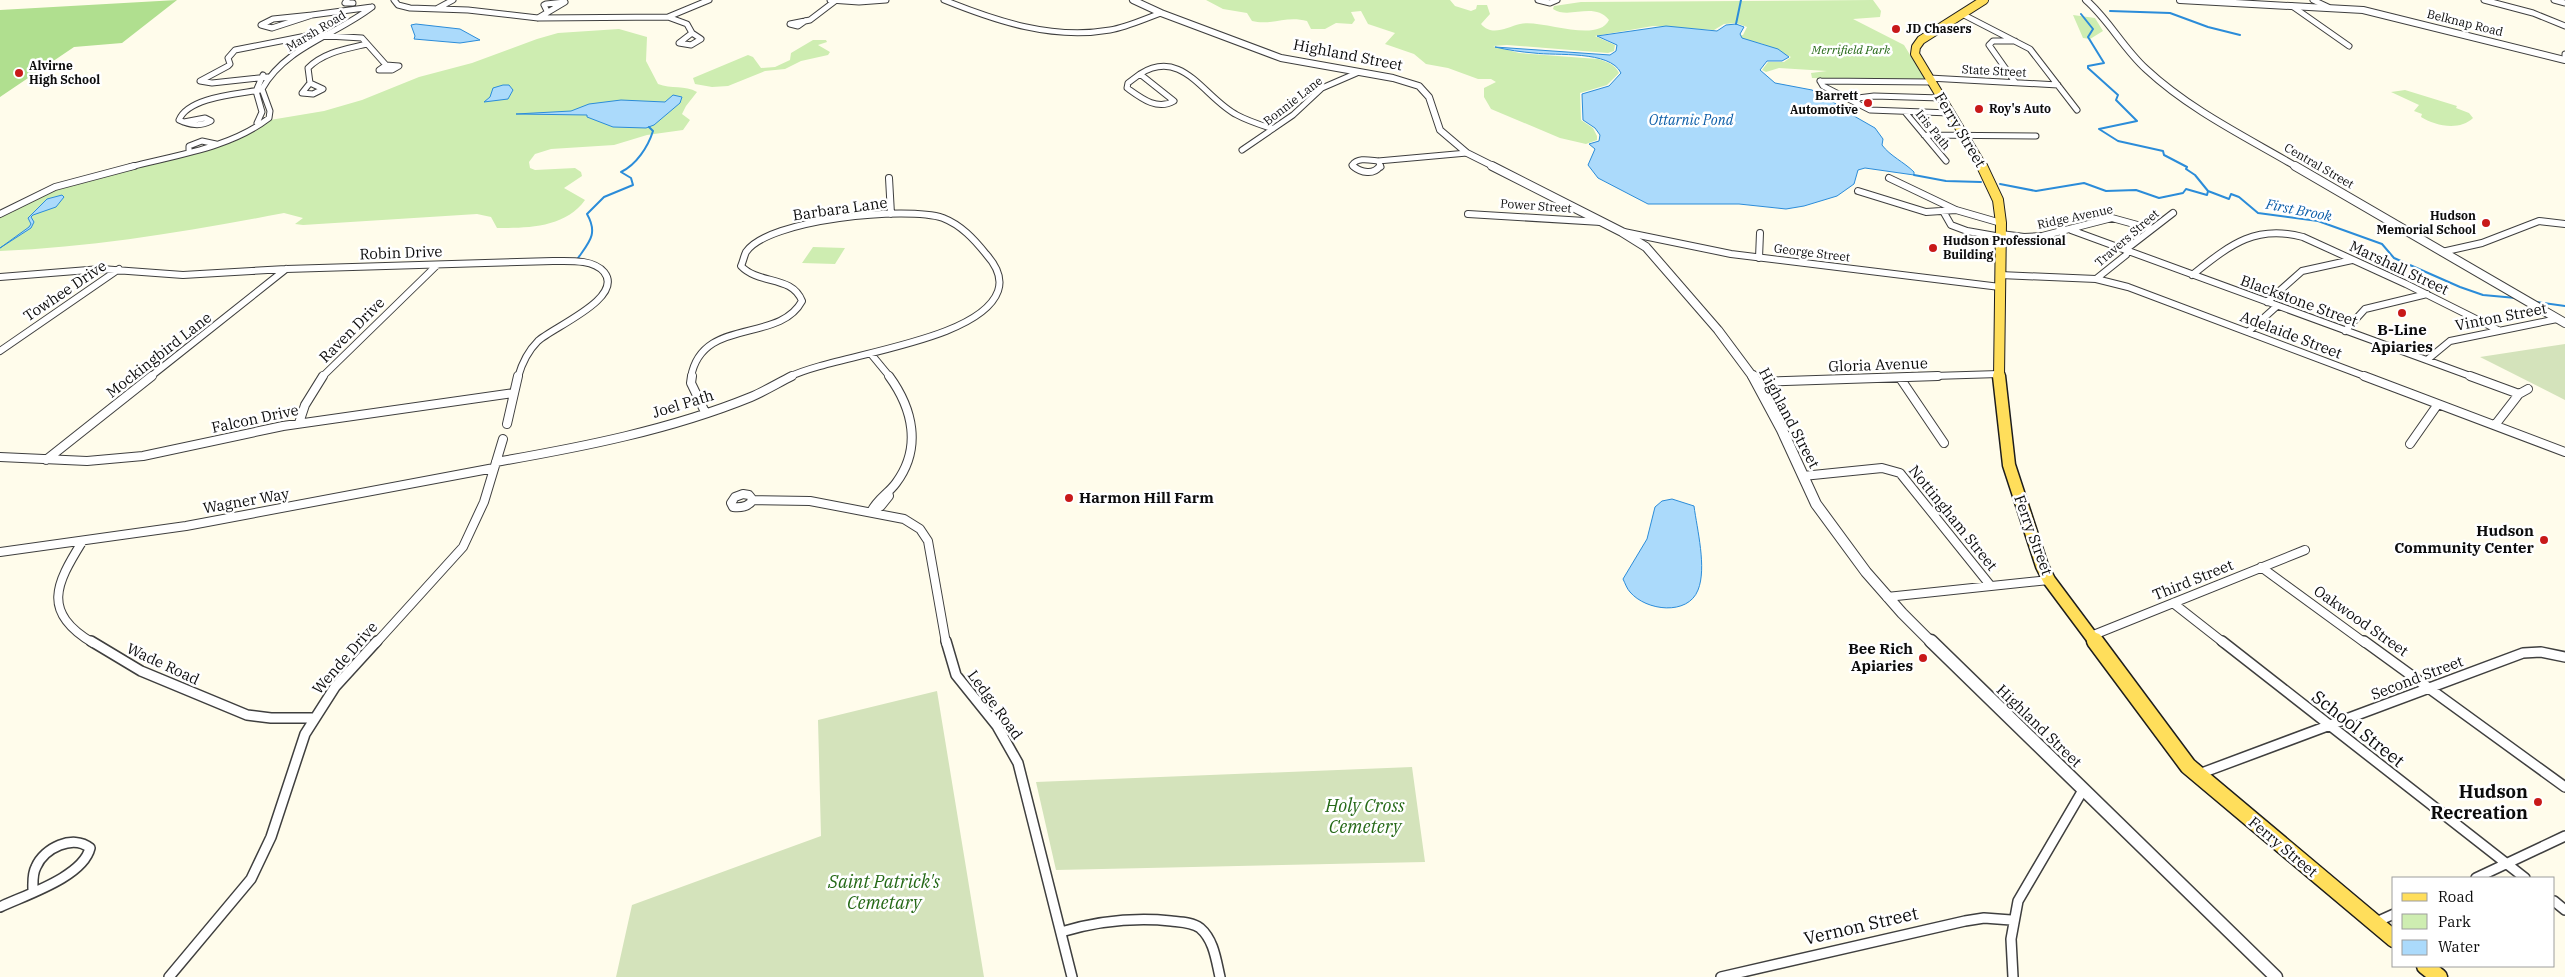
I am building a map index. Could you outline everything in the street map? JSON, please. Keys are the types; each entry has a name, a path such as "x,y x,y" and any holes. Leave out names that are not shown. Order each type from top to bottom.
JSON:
{"main road":[{"path":"1962,14 1984,0"},
{"name":"Ferry Street","path":"1962,14 1917,44 1916,57 1993,186 2000,208 2000,374 2011,473 2049,580 2170,744 2197,775 2392,937"},
{"path":"2426,967 2439,977"}],"street":[{"path":"347,0 345,3 353,4"},
{"path":"394,0 396,4 404,7 468,10 538,18 668,17 687,24 692,33"},
{"path":"436,9 453,0"},
{"path":"668,17 709,0"},
{"path":"805,22 832,0 886,0"},
{"path":"944,0 997,21 1018,26 1070,32 1110,30 1161,13"},
{"name":"Highland Street","path":"1133,0 1161,13 1281,58 1403,80 1424,89 1429,96 1440,130 1467,153 1622,232 1646,247 1672,274 1718,330 1756,382 1816,504 1887,597 2276,977"},
{"path":"1538,0 1550,3 1557,0"},
{"name":"Central Street","path":"2086,0 2103,16 2138,62 2178,96 2229,128 2561,321"},
{"name":"Belknap Road","path":"2180,0 2328,7 2381,14 2565,58"},
{"path":"2313,0 2328,7"},
{"path":"2484,0 2542,16 2565,19"},
{"path":"2554,0 2565,3"},
{"path":"312,15 274,19 260,25 266,28 274,27 353,4"},
{"name":"Marsh Road","path":"259,90 268,77 283,62 372,7 353,4"},
{"path":"2292,6 2349,46"},
{"path":"538,18 547,11"},
{"path":"1962,14 2017,41 2034,53 2077,110"},
{"path":"2542,16 2565,26"},
{"path":"268,77 212,83 200,81 228,66 230,64 228,58 239,48 306,35 358,37 386,65"},
{"name":"Marsh Road","path":"259,90 261,78 284,58 326,35"},
{"path":"2015,82 1989,44 1993,41 2017,41"},
{"path":"310,82 308,71 314,62 336,52 367,44"},
{"path":"1140,74 1172,99 1172,103 1165,105 1152,104 1127,88 1128,83 1140,74 1157,66 1178,68 1236,115 1273,129"},
{"name":"Bonnie Lane","path":"1242,150 1299,110 1322,88 1359,72"},
{"name":"State Street","path":"1850,99 1823,86 1820,81 1930,80 2058,84"},
{"path":"0,214 39,194 61,186 189,152 250,132 269,118 270,111 259,90 194,105 179,115 179,120 184,122"},
{"path":"1850,99 1874,96 1941,98"},
{"path":"1850,99 1870,110 1950,113"},
{"name":"Iris Path","path":"1905,112 1946,161"},
{"path":"1924,136 2036,136"},
{"path":"1378,161 1381,168 1370,172 1357,170 1352,165 1355,160 1363,158 1378,161 1467,153"},
{"path":"889,178 891,214"},
{"path":"1889,178 2001,231"},
{"path":"1858,191 1926,212 1956,210"},
{"path":"1943,211 1950,218 1951,225 1958,229 2001,231"},
{"name":"Travers Street","path":"2096,279 2128,252 2129,247 2173,213"},
{"name":"Barbara Lane","path":"705,412 690,383 697,360 702,351 727,336 781,320 797,309 802,301 800,294 794,288 754,277 745,272 741,266 740,259 744,252 762,238 801,225 891,214 927,214 944,218 961,227 995,263 1000,284 994,300 967,321 941,332 871,354"},
{"name":"Power Street","path":"1468,214 1601,222"},
{"name":"Ridge Avenue","path":"2001,231 2030,237 2071,230 2112,218 2126,220 2152,229"},
{"path":"2442,252 2482,244 2538,221 2565,224"},
{"name":"Blackstone Street","path":"2071,230 2519,394"},
{"name":"George Street","path":"1622,232 1759,258 2000,281"},
{"name":"Marshall Street","path":"2192,275 2237,240 2256,235 2287,232 2303,237 2427,294 2498,330"},
{"path":"1759,258 1760,233"},
{"path":"2267,302 2302,271 2352,260"},
{"name":"Robin Drive","path":"0,278 120,269 184,275 286,269 567,261 592,265 607,275 608,289 599,300 551,330 532,346 524,360 507,424"},
{"name":"Raven Drive","path":"299,423 305,404 323,376 437,265"},
{"name":"Towhee Drive","path":"0,351 120,269"},
{"name":"Mockingbird Lane","path":"46,460 286,269"},
{"name":"Adelaide Street","path":"2000,281 2096,279 2144,292 2565,452"},
{"path":"2345,331 2365,309 2427,294"},
{"path":"2248,332 2277,306"},
{"name":"Vinton Street","path":"2427,360 2450,340 2498,330 2561,321"},
{"path":"871,354 904,399 913,426 912,446 906,467 888,492 888,496 881,506 871,512"},
{"name":"Joel Path","path":"495,465 591,444 705,412 766,390 815,366 871,354"},
{"name":"Gloria Avenue","path":"1756,382 2000,374"},
{"path":"1900,378 1944,443"},
{"path":"2495,425 2519,394 2528,389"},
{"name":"Falcon Drive","path":"0,457 46,460 97,460 156,454 299,423 514,393"},
{"path":"2410,444 2438,404"},
{"name":"Wende Drive","path":"169,977 236,899 254,873 271,837 298,750 314,718 335,687 453,560 469,540 479,517 503,440"},
{"name":"Wagner Way","path":"0,552 82,542 293,507 495,465"},
{"name":"Nottingham Street","path":"1803,476 1882,468 1900,473 1990,586"},
{"name":"Ledge Road","path":"753,500 786,498 871,512 910,522 920,529 928,541 950,661 956,675 997,726 1018,763 1072,977"},
{"name":"Wade Road","path":"82,542 66,566 57,590 65,620 84,638 141,672 230,709 272,718 314,718"},
{"name":"Third Street","path":"2091,636 2305,550"},
{"name":"Oakwood Street","path":"2261,568 2430,687 2565,787"},
{"path":"1887,597 2049,580"},
{"name":"School Street","path":"2173,603 2329,727 2524,877"},
{"name":"Second Street","path":"2197,775 2523,653 2541,652 2565,657"},
{"path":"2013,977 2009,950 2011,920 2027,882 2083,790"},
{"path":"2478,877 2565,836"},
{"path":"0,907 33,892 79,868 89,854 90,848 77,842 69,843 44,856 35,867 33,892"},
{"path":"2555,902 2565,910"},
{"path":"2374,923 2392,915"},
{"path":"1060,932 1094,921 1124,917 1167,920 1198,926 1213,944 1220,977"},
{"name":"Vernon Street","path":"1721,977 1965,921 1984,918 2011,920"}],"green space":[{"name":"Alvirne High School","path":"177,0 122,43 74,47 0,97 0,10"},
{"name":"Merrifield Park","path":"1206,0 1450,0 1455,6 1471,11 1476,9 1477,5 1487,5 1490,14 1481,24 1485,28 1495,31 1530,23 1581,30 1593,30 1603,27 1609,20 1596,12 1566,13 1553,9 1554,6 1581,2 1873,0 1881,11 1880,17 1853,19 1904,45 1926,81 1812,78 1811,73 1827,71 1779,68 1766,72 1762,70 1768,62 1784,62 1791,57 1763,44 1739,38 1738,36 1743,35 1747,27 1736,23 1724,24 1714,30 1653,26 1595,36 1615,45 1614,51 1608,53 1507,45 1493,46 1519,53 1598,59 1615,67 1619,73 1607,85 1580,93 1581,120 1593,128 1597,136 1597,140 1586,144 1560,138 1491,109 1484,97 1484,88 1496,82 1491,79 1478,79 1448,68 1426,64 1414,54 1385,44 1395,33 1368,24 1361,11 1351,12 1355,20 1352,24 1336,23 1325,29 1311,29 1307,21 1299,19 1266,22 1252,21 1247,13 1223,9"},
{"path":"2073,15 2095,18 2103,31 2090,39 2083,38"},
{"path":"619,29 647,37 646,61 658,84 688,88 697,92 682,114 690,120 683,130 647,135 614,145 551,149 535,154 529,162 530,168 535,170 575,168 581,172 582,176 564,188 585,200 567,216 545,225 497,228 491,217 477,214 303,225 295,224 303,218 284,213 107,242 0,251 0,215 45,192 233,140 253,132 270,120 324,111 362,100 419,77 472,63 558,33"},
{"path":"813,40 826,40 827,42 818,45 830,52 828,55 801,61 785,69 765,71 728,86 712,87 695,84 693,78 748,55 753,57 761,68 775,67 790,60 791,53"},
{"path":"2405,90 2457,106 2456,108 2469,113 2473,118 2468,122 2455,126 2433,123 2421,117 2422,114 2414,111 2419,105 2391,92"},
{"path":"813,247 845,248 835,264 802,263"},
{"path":"2565,344 2565,400 2480,357"},
{"name":"Saint Patrick's Cemetary","path":"937,691 984,977 616,977 632,905 821,836 818,720"},
{"name":"Holy Cross Cemetery","path":"1412,767 1425,862 1056,870 1036,782"}],"water":[{"name":"Ottarnic Pond","path":"1736,24 1744,27 1740,34 1742,38 1778,49 1789,57 1782,61 1767,61 1760,70 1775,83 1812,90 1875,128 1883,139 1882,145 1914,172 1914,175 1865,168 1858,170 1854,184 1837,196 1804,206 1786,209 1739,204 1648,204 1598,178 1588,165 1595,149 1589,144 1599,141 1600,135 1595,128 1583,120 1582,94 1609,86 1621,73 1615,66 1594,57 1582,55 1529,53 1495,47 1610,55 1616,51 1617,45 1597,36 1666,26 1717,31 1726,25"},
{"path":"411,25 460,29 480,40 460,43 414,39 415,36"},
{"path":"509,85 513,90 508,99 484,102 490,97 493,88"},
{"path":"673,95 682,97 680,103 654,125 646,128 613,127 587,117 587,115 516,114 571,111 589,104 621,100 665,102"},
{"path":"62,195 64,197 56,207 33,215 31,217 34,222 31,228 0,248 29,227 31,224 28,218 47,199"},
{"path":"1672,499 1694,506 1700,548 1701,581 1693,598 1685,604 1676,607 1656,607 1637,598 1629,591 1623,579 1647,539 1655,507 1662,501"}],"waterway":[{"path":"1736,24 1741,0"},
{"path":"2110,11 2170,13 2208,27 2240,35"},
{"path":"2081,14 2093,29 2088,37 2104,63 2088,66 2088,68 2118,95 2116,100 2137,121 2099,129 2118,141 2163,151 2164,155 2187,167 2186,169 2195,175 2208,191"},
{"path":"576,261 588,244 592,233 587,214 604,197 633,185 631,178 621,172 632,165 645,149 653,131 649,127"},
{"name":"First Brook","path":"1914,175 1946,181 1981,182"},
{"name":"First Brook","path":"2000,184 2036,191 2084,183 2106,191 2136,190 2159,198 2183,193 2186,189 2207,195 2208,191"},
{"name":"First Brook","path":"2208,191 2229,199 2231,194 2239,197 2258,213 2318,221 2382,244 2394,258 2483,295 2516,298"},
{"name":"First Brook","path":"2536,302 2565,306"}],"place":[{"name":"JD Chasers","path":"1896,29"},
{"name":"Alvirne High School","path":"19,73"},
{"name":"Barrett Automotive","path":"1868,103"},
{"name":"Roy's Auto","path":"1979,109"},
{"name":"Hudson Memorial School","path":"2486,223"},
{"name":"Hudson Professional Building","path":"1933,248"},
{"name":"B-Line Apiaries","path":"2402,313"},
{"name":"Harmon Hill Farm","path":"1069,498"},
{"name":"Hudson Community Center","path":"2544,540"},
{"name":"Bee Rich Apiaries","path":"1923,658"},
{"name":"Hudson Recreation","path":"2538,802"}]}
